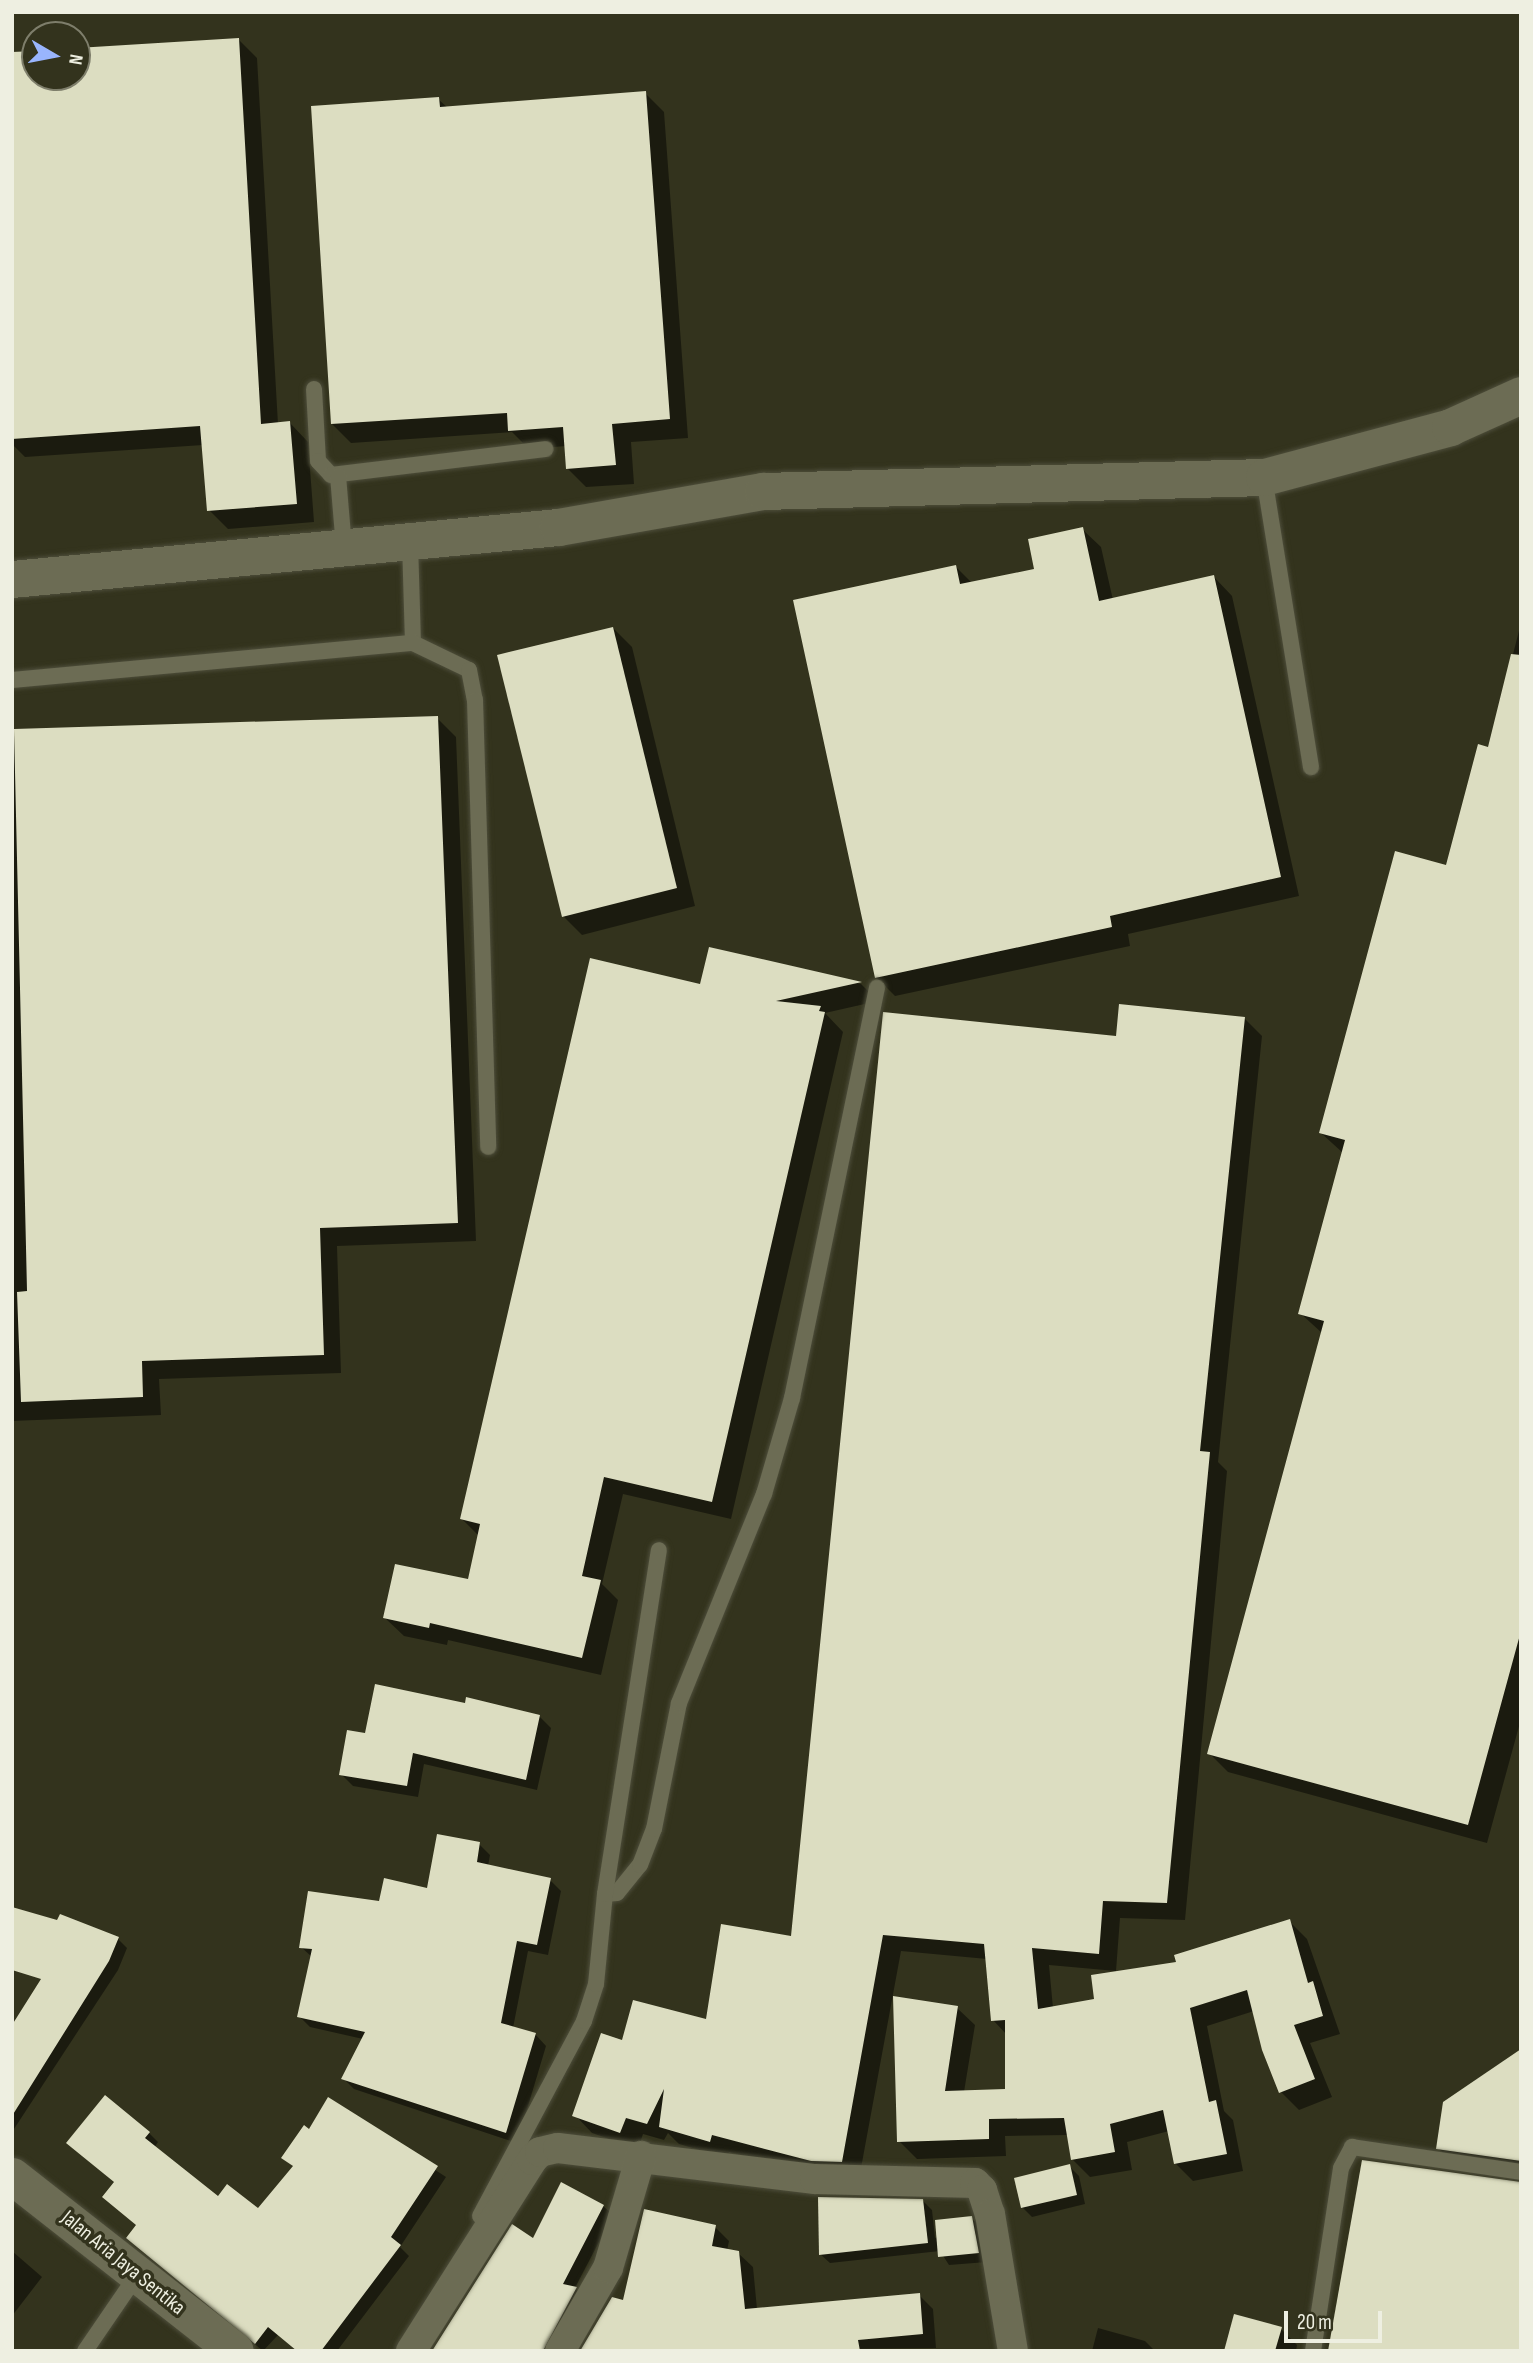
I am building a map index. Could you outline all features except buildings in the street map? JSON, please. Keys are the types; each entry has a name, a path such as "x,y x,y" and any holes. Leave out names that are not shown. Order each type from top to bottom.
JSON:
{"street":[{"path":"12,579 558,527 763,491 1264,477 1450,427 1521,395"},
{"path":"411,2351 512,2188 540,2152 558,2148 815,2179 975,2183 982,2190 990,2214 1013,2351"},
{"path":"560,2351 608,2268 641,2156"},
{"name":"Jalan Aria Jaya Sentika","path":"12,2176 235,2351"}],"lane":[{"path":"314,389 320,467 338,476 545,449"},
{"path":"338,476 344,548"},
{"path":"1264,477 1311,767"},
{"path":"410,542 413,643"},
{"path":"12,680 413,643 469,670 475,700 488,1147"},
{"path":"605,1894 617,1893 640,1865 654,1829 679,1703 764,1494 792,1398 877,988"},
{"path":"394,2351 444,2281 584,2021 596,1984 605,1894 659,1550"},
{"path":"1313,2351 1342,2168 1352,2147 1521,2172"},
{"path":"85,2351 136,2275"}]}
